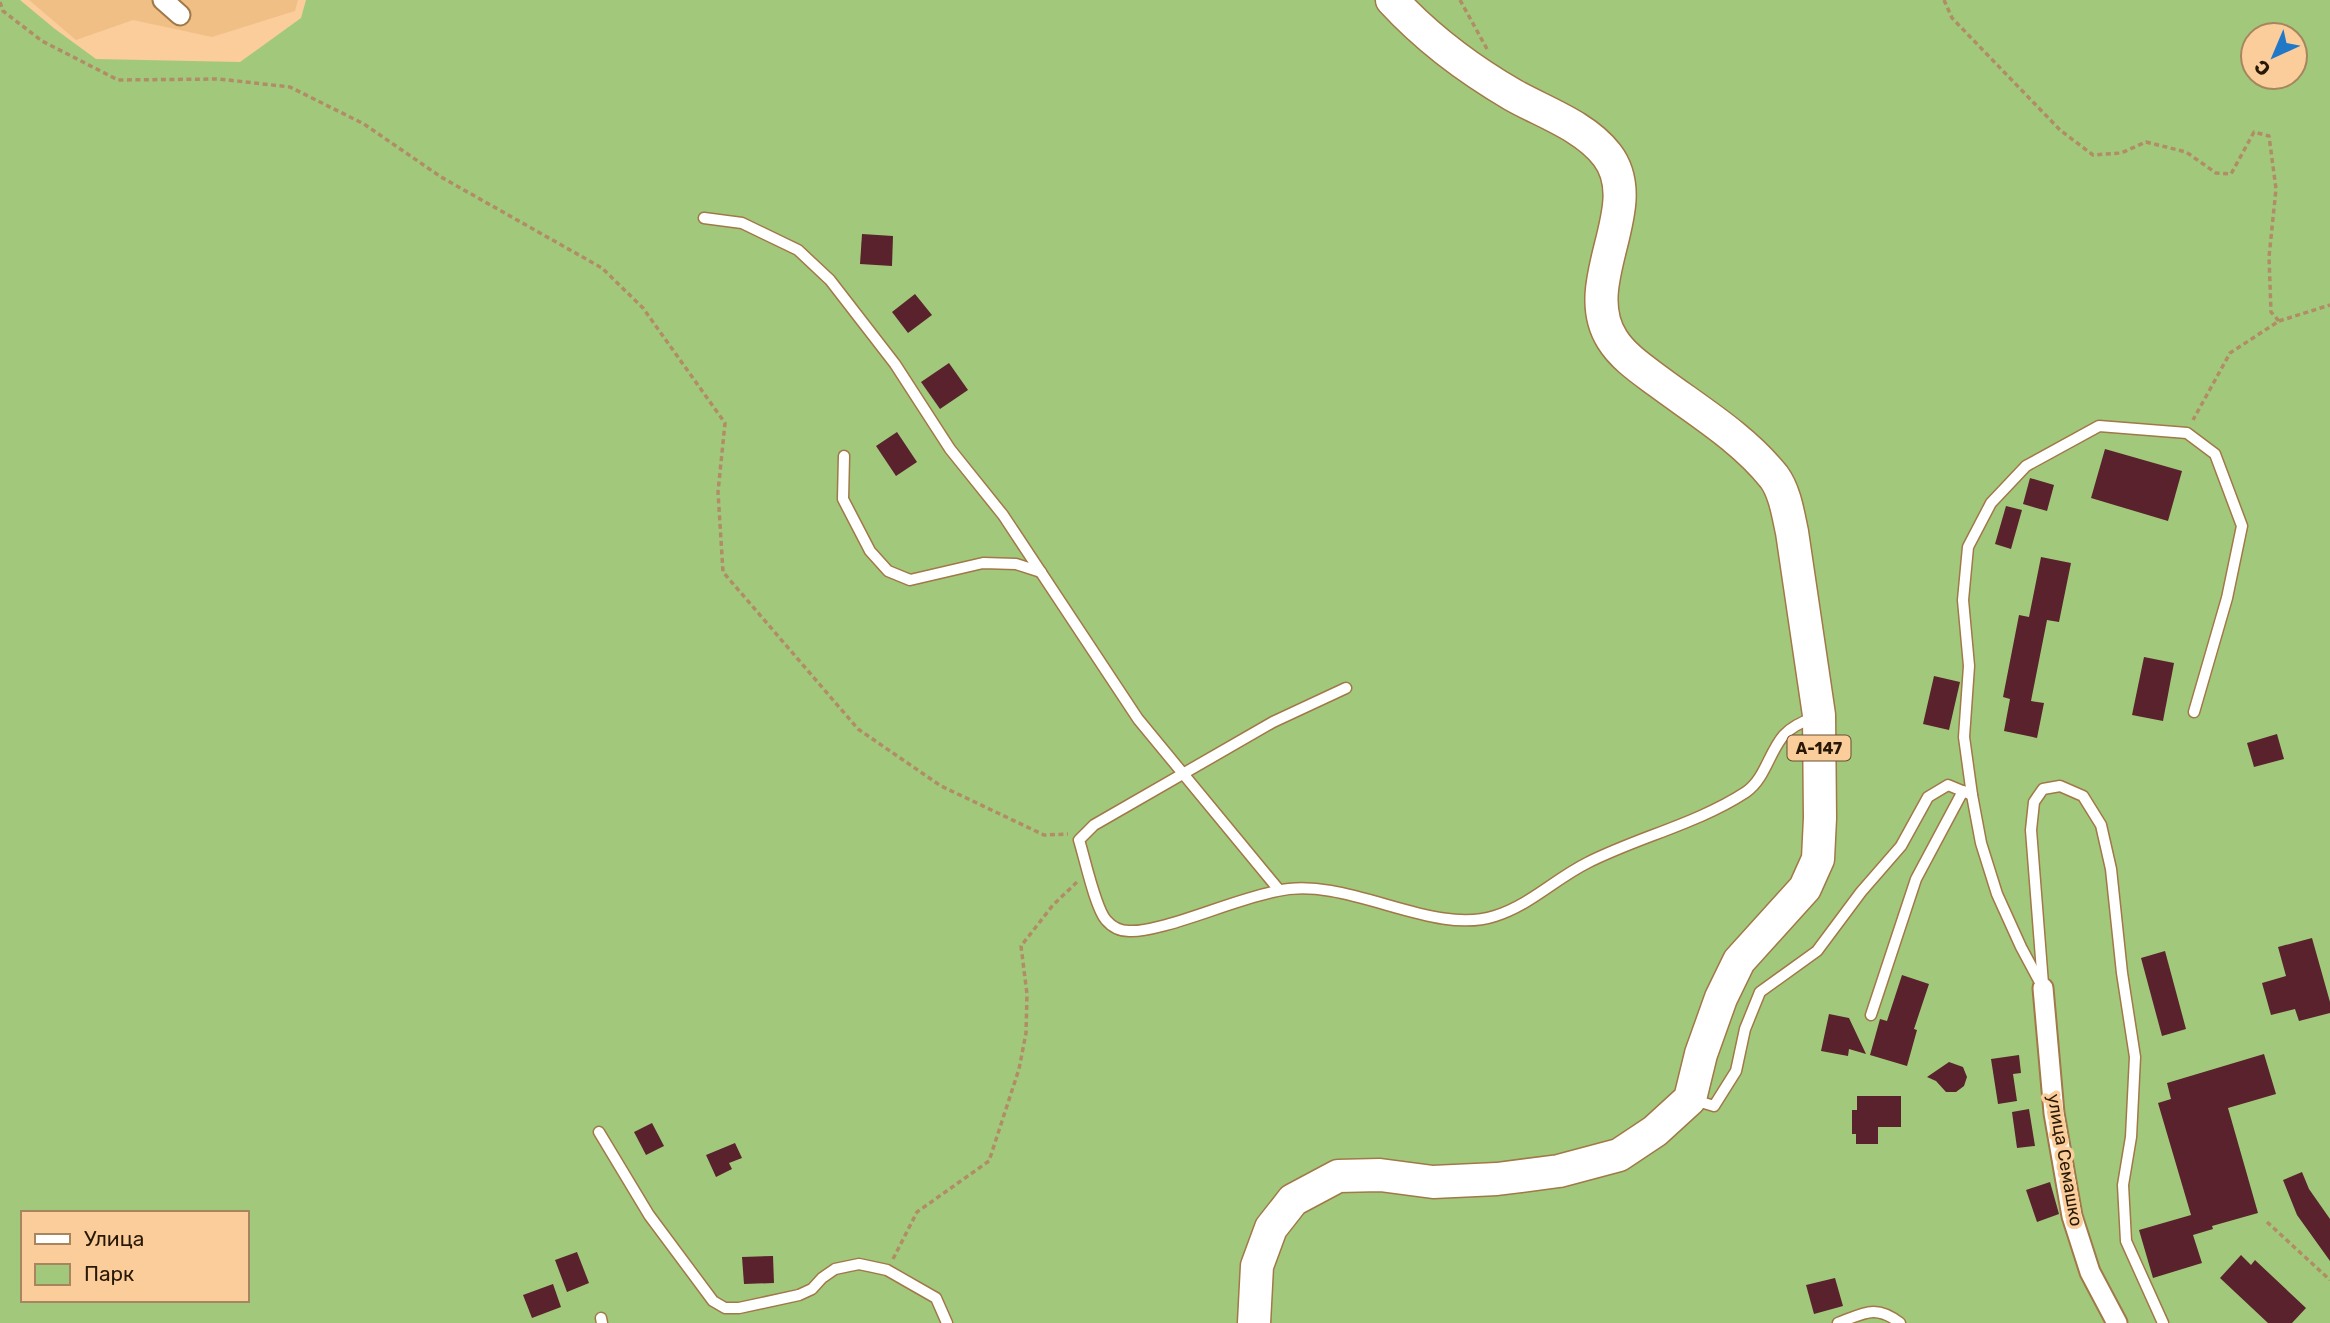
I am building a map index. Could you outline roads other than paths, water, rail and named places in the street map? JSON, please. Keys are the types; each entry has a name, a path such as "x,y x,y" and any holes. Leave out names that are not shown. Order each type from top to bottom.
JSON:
{"highway":[{"name":"А-147","path":"1392,0 1412,21 1484,77 1585,135 1607,155 1620,184 1618,212 1604,270 1601,312 1612,340 1637,365 1735,438 1775,478 1786,503 1819,715 1818,859 1805,888 1739,961 1721,998 1701,1054 1690,1099"},
{"path":"1254,1323 1257,1266 1271,1228 1293,1200 1338,1176 1380,1175 1433,1182 1497,1180 1559,1171 1619,1155 1655,1131 1690,1099"}],"street":[{"path":"163,0 180,15"},
{"name":"улица Семашко","path":"2043,988 2054,1113 2072,1216 2090,1272 2117,1323"}],"lane":[{"path":"704,218 742,223 798,250 830,280 895,364 950,449 1003,515 1138,719 1279,890"},
{"path":"2043,988 1997,894 1967,793 1964,737 1969,666 1963,600 1968,547 1991,503 2026,466 2099,426 2187,433 2215,454 2242,526 2227,598 2194,712"},
{"path":"844,456 844,499 870,551 887,571 910,580 984,563 1016,564 1041,572"},
{"path":"1346,688 1273,722 1094,825 1079,840 1105,919 1117,929 1130,932 1199,916 1279,890 1314,890 1342,894 1464,922 1493,917 1518,907 1584,864 1686,823 1749,790 1759,779 1783,736 1798,723 1819,715"},
{"path":"1690,1099 1714,1106 1736,1071 1745,1029 1760,992 1817,951 1861,892 1901,846 1928,797 1948,785 1967,793"},
{"path":"2043,988 2031,830 2034,802 2043,789 2060,786 2083,796 2091,808 2101,825 2111,869 2122,973 2135,1057 2131,1137 2123,1185 2126,1241 2163,1323"},
{"path":"1871,1015 1916,879 1967,793"},
{"path":"599,1132 649,1215 713,1301 726,1308 739,1308 799,1295 812,1289 835,1269 859,1264 887,1270 936,1298 947,1323"},
{"path":"1838,1323 1870,1310 1889,1315 1900,1323"}]}
